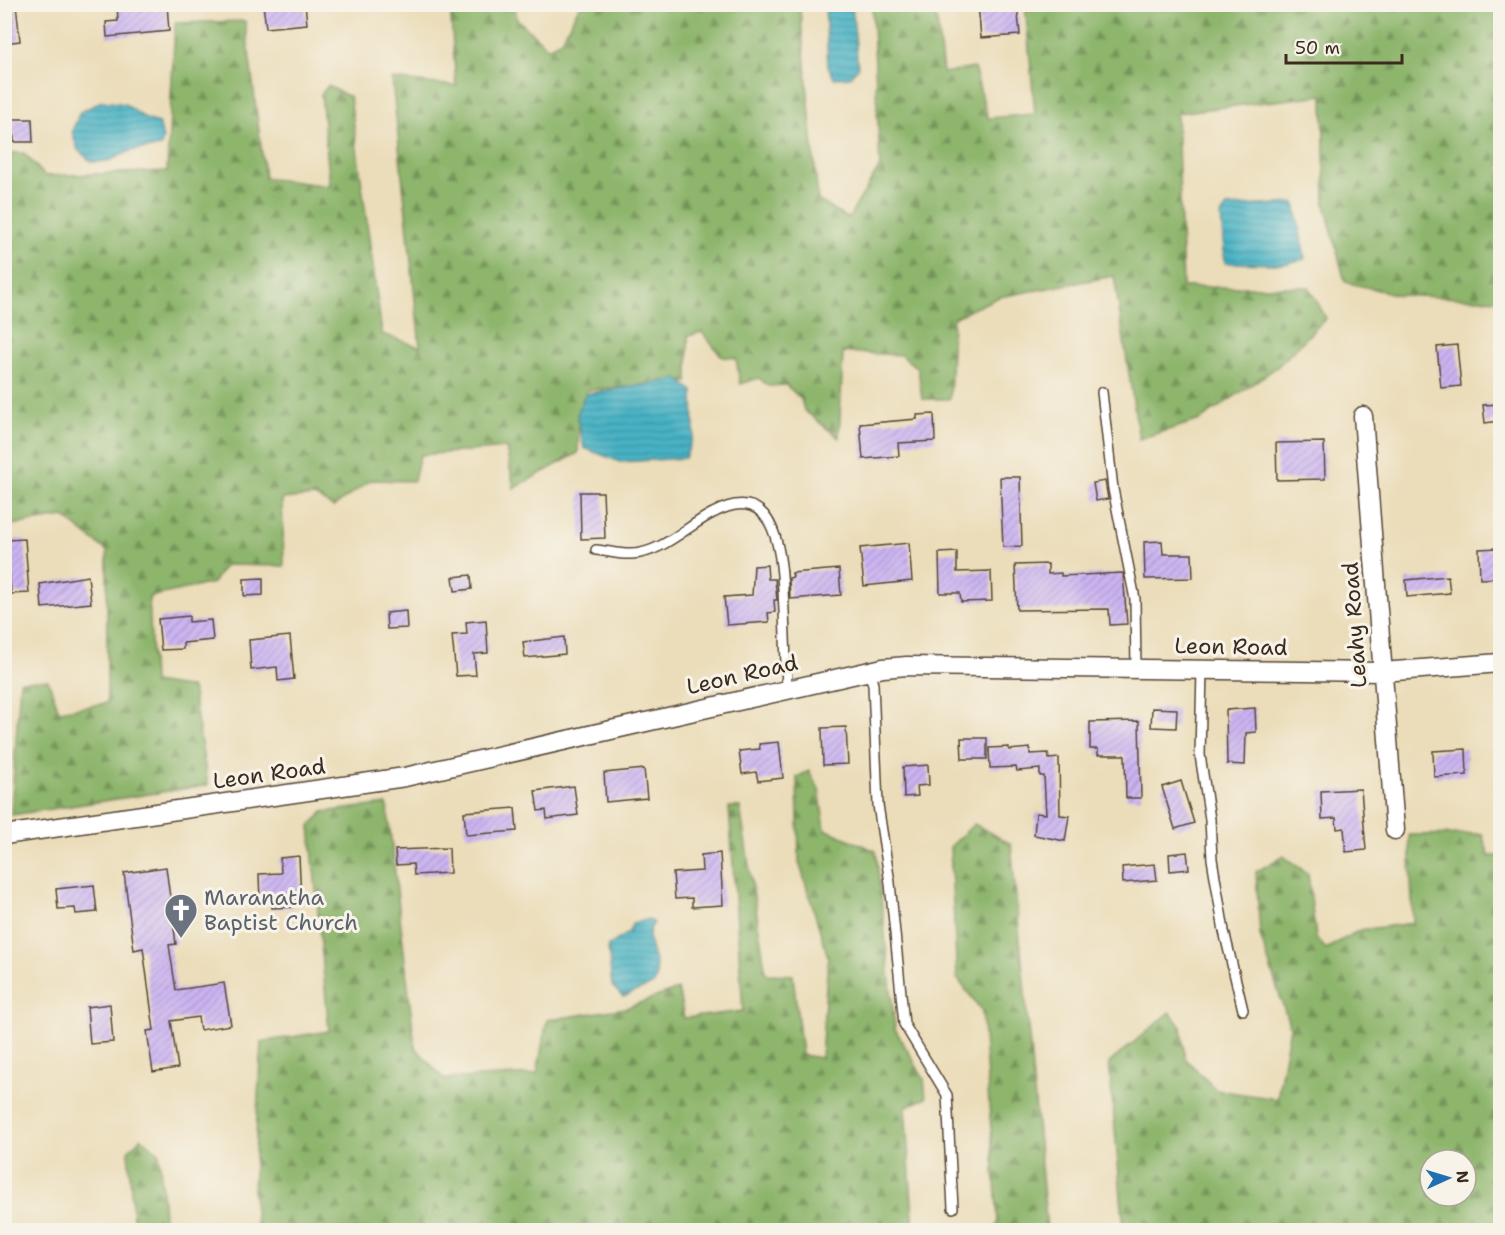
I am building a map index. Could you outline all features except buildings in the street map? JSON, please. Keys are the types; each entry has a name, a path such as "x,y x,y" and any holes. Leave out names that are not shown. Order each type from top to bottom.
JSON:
{"street":[{"name":"Leahy Road","path":"1363,416 1395,830"},
{"name":"Leon Road","path":"4,835 405,777 787,688 868,671 907,666 1382,672 1500,663"}],"lane":[{"path":"1102,392 1113,489 1135,598 1136,669"},
{"path":"596,550 633,555 667,541 730,505 743,504 757,508 768,518 781,558 787,688"},
{"path":"1202,670 1200,755 1210,819 1212,859 1224,931 1243,1010"},
{"path":"868,671 873,684 878,805 890,883 904,1024 947,1095 953,1208"}],"green space":[{"path":"769,4 800,10 818,200 848,219 880,166 872,5 935,5 943,73 974,68 988,118 1035,114 1025,5 1500,5 1500,300 1399,295 1345,282 1325,205 1323,95 1177,113 1183,287 1309,287 1326,318 1277,367 1200,420 1139,439 1114,276 999,297 953,318 950,399 922,399 918,369 901,355 843,352 839,438 804,410 801,399 786,385 768,386 759,378 740,384 736,358 722,357 702,332 688,336 688,382 587,390 579,418 578,453 514,488 506,448 420,455 414,481 371,480 333,507 315,496 282,499 284,566 225,565 213,583 149,597 153,682 192,688 208,785 11,815 20,681 48,680 59,711 107,703 107,551 64,517 5,526 4,153 24,153 45,176 167,171 175,23 245,21 265,178 330,186 321,94 328,86 350,97 382,334 420,347 392,79 456,86 450,5 515,5 517,19 548,48 561,41 580,5"},
{"path":"809,771 819,789 825,829 876,851 895,1029 924,1079 926,1098 905,1107 914,1230 257,1230 253,1191 261,1042 329,1031 310,826 323,812 387,804 415,1047 444,1079 537,1074 547,1020 626,1008 678,989 684,1018 743,1011 729,807 740,807 766,974 793,975 802,1055 821,1058 828,957 799,862 797,777"},
{"path":"974,824 1011,844 1047,1230 994,1230 998,1222 982,1011 957,978 950,847"},
{"path":"1482,834 1489,856 1500,856 1500,1230 1124,1230 1109,1063 1170,1012 1181,1027 1185,1058 1216,1090 1277,1099 1290,1027 1260,935 1256,872 1283,856 1308,874 1316,938 1326,949 1360,930 1413,923 1409,835"},
{"path":"141,1138 159,1152 165,1230 134,1230 128,1151"}],"water":[{"path":"825,4 852,5 858,67 850,77 834,78 828,67"},
{"path":"102,101 125,104 146,119 159,123 163,138 161,146 131,151 108,161 92,162 78,150 72,131 80,112"},
{"path":"1295,203 1305,259 1284,264 1225,263 1221,215 1227,207"},
{"path":"678,379 693,391 694,434 685,458 620,462 584,448 577,415 585,394"},
{"path":"649,919 654,923 649,937 656,968 654,984 623,997 612,986 608,946 629,932 632,924"}],"place":[{"name":"Maranatha Baptist Church","path":"181,939"}]}
